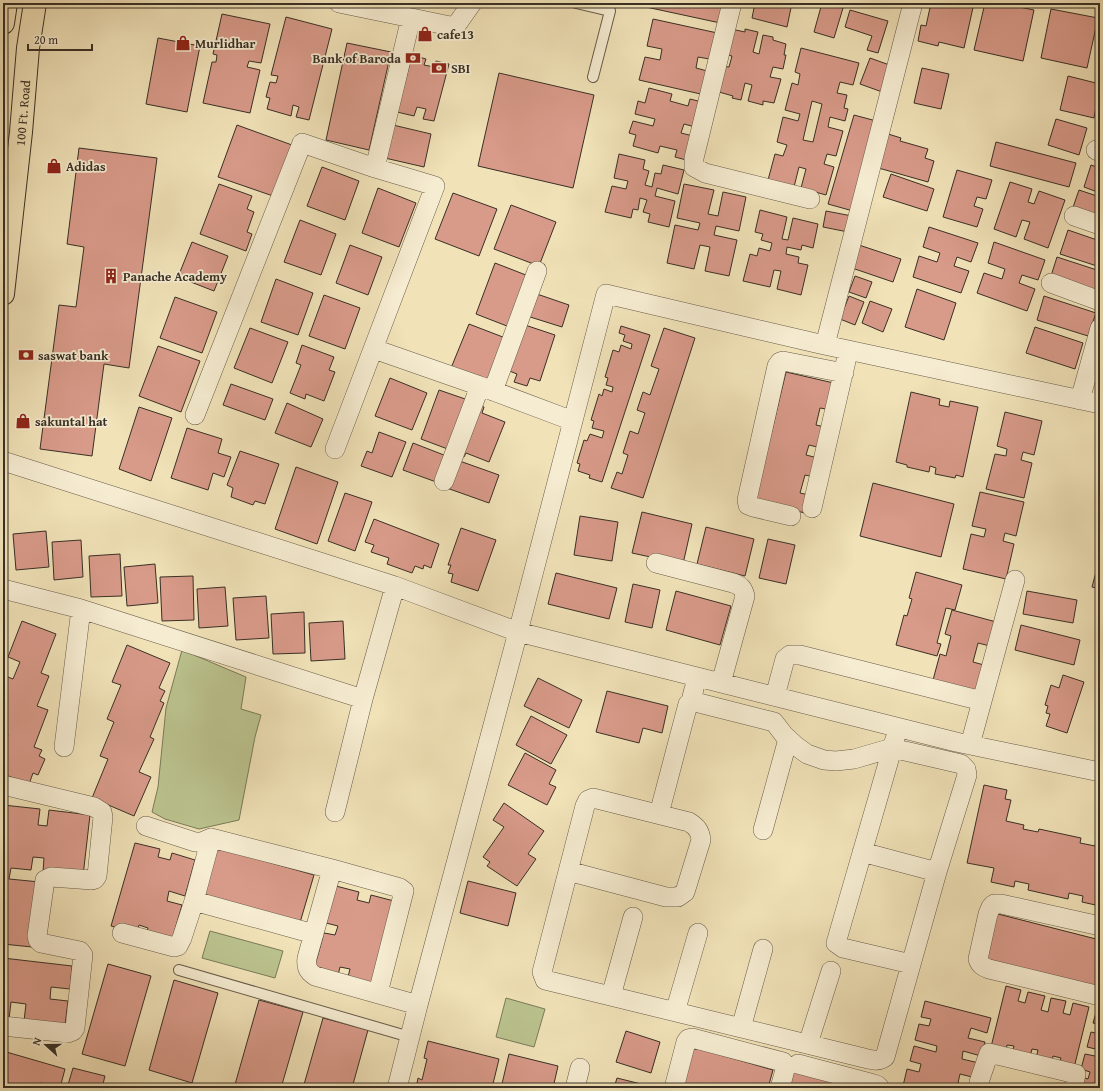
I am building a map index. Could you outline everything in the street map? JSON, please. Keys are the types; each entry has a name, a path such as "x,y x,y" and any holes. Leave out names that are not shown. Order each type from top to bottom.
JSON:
{"main road":[{"path":"3,23 6,3"},
{"name":"100 Ft. Road","path":"3,294 21,132 28,48 35,3"}],"street":[{"path":"339,3 455,27 472,3"},
{"path":"732,3 694,158 694,167 705,173 810,199"},
{"path":"825,345 913,3"},
{"path":"374,168 411,18"},
{"path":"195,415 302,143 374,168 435,186 335,450"},
{"path":"1074,216 1100,225"},
{"path":"444,481 487,388 537,271"},
{"path":"1051,283 1100,301"},
{"path":"397,1088 606,294 825,345 1100,404"},
{"path":"1080,400 1100,328"},
{"path":"374,349 487,388 573,421"},
{"path":"812,508 849,350"},
{"path":"791,516 752,507 748,505 747,500 777,366 783,361 844,373"},
{"path":"3,460 395,586 518,632 898,728 970,745 1100,772"},
{"path":"656,563 733,583 740,586 744,590 745,596 721,683"},
{"path":"970,745 1015,580"},
{"path":"335,812 363,699 395,586"},
{"path":"3,589 81,609 363,699"},
{"path":"64,747 81,609"},
{"path":"774,722 785,659 790,655 982,701"},
{"path":"659,814 688,704 691,701 698,677"},
{"path":"568,871 666,897 678,897 685,892 701,840 700,833 697,828 689,822 593,798 588,800 585,806 568,871 542,972 545,980 864,1058 881,1060 885,1057 937,872 967,775 966,769 961,764 892,748 854,759 836,761 824,760 807,754 788,739 774,722 691,701"},
{"path":"898,728 836,943 843,948 911,964"},
{"path":"763,830 788,739"},
{"path":"3,785 98,808 102,812 103,817 97,876 92,880 51,877 45,880 37,936 41,943 80,951 83,955 75,1028 73,1031 68,1033 3,1026"},
{"path":"146,826 195,842 202,842 211,838 400,888 404,891 404,895 378,993"},
{"path":"122,932 174,947 178,946 194,901 211,838"},
{"path":"862,852 937,872"},
{"path":"332,869 306,966 315,976 418,1005"},
{"path":"194,901 314,934"},
{"path":"1100,926 1001,904 994,904 988,914 978,959 979,963 989,969 1100,996"},
{"path":"611,996 633,916"},
{"path":"675,1012 698,933"},
{"path":"741,1028 763,949"},
{"path":"808,1044 831,971"},
{"path":"674,1088 686,1042 688,1039 692,1038 783,1062 786,1066 780,1088"},
{"path":"979,1082 989,1053 1076,1074 1074,1088"},
{"path":"798,1064 877,1085 880,1088"},
{"path":"575,1088 580,1068"}],"lane":[{"path":"576,3 610,11 593,77"},
{"path":"179,970 410,1037"}],"green space":[{"path":"182,650 246,677 241,709 261,715 255,737 239,820 199,829 165,819 152,812 158,787 166,708"},
{"path":"210,931 283,951 275,978 202,958"},
{"path":"506,998 545,1009 534,1047 496,1037"}],"building":[{"path":"646,3 729,3 725,24 646,7"},
{"path":"755,3 792,3 787,27 752,18"},
{"path":"822,3 843,8 834,38 814,32"},
{"path":"931,3 974,3 964,48 939,42 938,46 918,41 921,25 926,26"},
{"path":"985,3 1000,3 1034,10 1023,61 974,50"},
{"path":"1051,9 1098,18 1087,68 1041,58"},
{"path":"850,10 888,21 878,53 867,50 872,36 845,27"},
{"path":"222,14 270,24 261,63 249,61 247,67 260,70 250,113 203,103 212,62 216,62 217,55 213,54"},
{"path":"286,17 332,29 309,120 296,117 299,107 293,105 291,116 267,109 270,98 266,97 270,82 276,83 278,76 271,75"},
{"path":"653,19 722,34 715,60 698,57 696,68 711,72 705,95 639,80 645,57 660,60 662,49 647,46"},
{"path":"731,29 745,32 745,29 758,32 753,52 759,54 763,35 773,37 773,40 786,44 784,55 786,55 783,69 773,67 770,77 781,79 774,103 763,101 763,105 748,101 752,85 745,83 741,100 719,92 721,66 729,67 732,56 722,54"},
{"path":"158,38 200,46 187,112 146,104"},
{"path":"347,43 391,52 369,150 326,140"},
{"path":"801,48 859,63 853,85 840,82 837,93 847,95 844,108 848,109 845,121 830,117 828,127 843,131 836,156 827,154 824,164 834,167 826,195 801,188 806,169 799,167 794,187 768,180 775,154 783,156 787,145 777,142 783,117 798,121 800,114 785,110 792,83 798,85 800,74 795,72","holes":["812,101 822,104 813,142 803,140"]},
{"path":"412,55 426,59 424,65 434,67 436,61 449,64 434,121 423,119 426,109 417,107 414,116 397,112"},
{"path":"870,58 895,67 885,93 860,84"},
{"path":"922,68 949,74 941,109 914,103"},
{"path":"499,73 594,95 573,188 478,166"},
{"path":"1068,76 1100,84 1094,118 1060,110"},
{"path":"649,88 672,94 670,101 688,106 690,99 706,103 699,128 684,124 681,133 697,137 690,161 675,157 677,150 660,146 658,153 633,146 636,135 629,133 633,121 653,126 655,119 635,114 638,101 645,103"},
{"path":"854,115 880,122 853,211 828,204"},
{"path":"1056,119 1087,128 1079,155 1048,145"},
{"path":"237,125 292,145 273,196 218,177"},
{"path":"393,125 431,134 424,167 385,158"},
{"path":"885,133 901,138 900,141 928,149 925,158 934,161 928,182 875,167"},
{"path":"996,142 1076,163 1069,187 990,166"},
{"name":"Panache Academy","path":"79,148 157,158 129,368 104,364 92,456 40,449 59,305 76,307 84,247 67,244"},
{"path":"619,154 645,160 643,169 649,171 645,185 652,187 655,173 661,174 663,165 684,170 678,194 657,188 655,196 675,201 669,227 648,222 650,214 643,212 647,200 640,198 638,210 633,209 631,218 605,212 612,186 626,189 628,181 614,178"},
{"path":"1091,165 1100,168 1100,193 1084,187"},
{"path":"322,167 359,181 345,220 307,206"},
{"path":"957,170 992,180 986,199 977,197 974,206 983,209 977,227 943,217"},
{"path":"891,174 934,189 927,211 883,197"},
{"path":"1010,182 1032,189 1028,202 1034,204 1039,191 1065,200 1048,248 1024,239 1030,222 1022,220 1016,237 994,229"},
{"path":"219,184 252,196 247,209 254,212 247,232 252,234 246,251 200,234"},
{"path":"684,184 714,190 708,214 718,216 723,192 746,197 739,231 716,226 714,235 737,240 729,276 705,271 710,247 700,245 694,269 667,263 675,225 698,230 700,223 677,218"},
{"path":"378,188 416,203 399,247 362,233"},
{"path":"1079,190 1100,197 1100,222 1071,213"},
{"path":"453,193 497,209 479,256 435,239"},
{"path":"511,205 556,222 539,266 494,249"},
{"path":"760,210 787,217 782,239 788,240 793,218 818,224 813,248 802,245 801,250 787,247 786,254 799,257 798,263 808,265 801,295 777,289 781,271 774,270 770,287 743,281 750,254 757,256 759,248 770,251 772,243 761,240 763,234 755,232"},
{"path":"826,211 852,216 848,232 823,227"},
{"path":"300,220 336,234 321,275 284,262"},
{"path":"929,227 978,243 971,262 957,257 954,266 969,271 961,293 913,277 919,256 937,262 940,253 923,247"},
{"path":"1068,230 1100,241 1100,267 1060,254"},
{"path":"192,242 228,256 214,291 178,277"},
{"path":"994,242 1045,260 1038,280 1022,275 1019,283 1035,289 1027,311 977,293 984,273 1002,279 1005,269 988,263"},
{"path":"350,245 382,257 368,295 336,283"},
{"path":"859,245 901,259 893,282 852,268"},
{"path":"1057,257 1100,271 1100,296 1050,279"},
{"path":"495,263 531,277 512,328 476,314"},
{"path":"855,276 872,282 866,298 849,292"},
{"path":"276,279 313,293 298,335 261,322"},
{"path":"917,289 956,303 944,340 905,327"},
{"path":"534,293 569,305 562,327 527,316"},
{"path":"324,295 360,308 345,349 309,336"},
{"path":"849,296 864,302 855,325 840,319"},
{"path":"1044,296 1096,313 1088,336 1037,320"},
{"path":"175,297 217,312 202,353 160,338"},
{"path":"870,301 892,309 883,332 862,323"},
{"path":"469,324 508,339 490,383 451,368"},
{"path":"522,324 555,335 540,381 530,378 527,386 514,382 517,374 507,370"},
{"path":"621,326 650,335 602,482 589,478 590,475 578,471 580,464 577,463 584,440 587,441 590,434 602,438 604,431 592,428 594,421 591,420 599,394 602,396 604,389 612,392 613,387 606,385 608,378 605,377 613,350 619,352 621,345 631,349 632,344 623,341 625,335 619,333"},
{"path":"1035,327 1083,343 1075,369 1026,353"},
{"path":"250,328 288,342 272,383 234,368"},
{"path":"664,328 695,338 643,498 611,488 617,472 622,474 628,455 623,453 630,431 638,434 645,413 637,410 643,392 650,395 659,369 651,366"},
{"path":"302,345 334,357 329,370 335,372 324,401 306,394 305,399 290,393 301,365 296,363"},
{"path":"158,346 200,361 181,412 139,396"},
{"path":"786,372 838,384 832,410 820,408 816,425 825,427 821,448 809,445 806,455 818,458 814,477 805,475 800,493 809,495 805,513 755,501"},
{"path":"390,378 427,393 412,430 375,416"},
{"path":"231,384 273,399 265,420 223,405"},
{"path":"439,390 471,401 453,451 421,439"},
{"path":"911,392 940,399 939,405 949,407 950,401 978,407 963,477 956,475 955,478 935,474 936,468 930,466 929,472 907,467 907,465 896,462"},
{"path":"287,403 323,419 311,447 275,433"},
{"path":"475,404 484,407 482,413 505,422 489,462 466,453 464,457 456,453"},
{"path":"139,407 172,418 151,481 119,469"},
{"path":"1005,412 1042,421 1034,455 1023,452 1021,460 1032,463 1024,498 986,489 995,454 1006,456 1007,449 997,446"},
{"path":"187,428 222,439 218,453 231,457 224,477 213,473 208,490 171,478"},
{"path":"379,432 406,442 392,477 361,466 367,451 372,453"},
{"path":"413,443 449,457 439,483 403,470"},
{"path":"240,451 279,464 265,504 255,501 253,505 231,497 233,488 227,485"},
{"path":"454,459 499,475 489,503 444,487"},
{"path":"296,467 338,482 317,544 275,529"},
{"path":"873,483 954,504 941,557 860,536"},
{"path":"980,492 1024,502 1016,536 1005,533 1003,541 1014,544 1006,579 963,569 971,534 984,537 986,529 972,526"},
{"path":"345,493 372,502 355,551 328,541"},
{"path":"642,512 692,524 683,564 632,553"},
{"path":"580,516 618,522 612,561 574,555"},
{"path":"374,519 439,544 431,568 424,565 423,569 415,566 412,573 387,564 389,558 371,552 374,545 365,542"},
{"path":"706,527 754,539 745,576 697,564"},
{"path":"461,528 496,540 478,591 451,582 453,574 448,573 451,565 448,565"},
{"path":"46,531 49,567 16,570 13,534"},
{"path":"768,539 795,545 786,584 759,578"},
{"path":"81,540 83,577 54,580 52,542"},
{"path":"120,554 122,596 91,597 89,556"},
{"path":"155,564 158,603 127,606 124,567"},
{"path":"1098,564 1100,564 1100,589 1092,587"},
{"path":"916,572 962,585 955,610 946,608 937,643 941,644 937,656 896,645 904,615 907,616 912,599 909,598"},
{"path":"556,573 617,588 609,619 548,604"},
{"path":"193,576 194,620 162,621 160,577"},
{"path":"633,584 660,590 652,628 625,622"},
{"path":"225,587 228,626 199,628 197,589"},
{"path":"676,591 731,606 720,645 666,630"},
{"path":"1027,591 1077,600 1073,623 1023,614"},
{"path":"266,596 269,638 236,640 233,598"},
{"path":"952,610 1000,623 990,646 978,643 973,662 984,665 981,693 933,680 940,654 946,656 951,636 945,634"},
{"path":"304,612 305,653 273,654 271,614"},
{"path":"22,621 56,634 41,673 49,676 37,706 48,710 34,747 42,750 39,756 45,759 38,775 33,773 29,784 3,774 3,749 8,735 3,733 3,675 13,679 20,662 8,657"},
{"path":"343,621 345,659 311,661 309,623"},
{"path":"1021,625 1080,640 1074,665 1015,650"},
{"path":"127,645 170,663 159,688 165,691 160,701 164,703 150,737 154,739 139,772 151,777 134,816 92,798 108,759 100,756 114,722 107,719 121,685 112,682"},
{"path":"1063,675 1084,682 1067,733 1046,726 1050,714 1046,713 1048,706 1045,705 1051,685 1059,688"},
{"path":"538,678 582,700 569,728 524,706"},
{"path":"607,691 668,706 662,733 643,728 639,743 596,732"},
{"path":"531,716 567,735 551,764 516,745"},
{"path":"525,753 556,770 549,784 556,787 547,805 508,785"},
{"path":"984,785 1007,790 1005,799 1011,800 1006,821 1024,825 1023,829 1038,832 1039,829 1081,838 1080,843 1095,846 1096,841 1100,842 1100,906 1082,902 1083,896 1069,893 1068,899 1028,890 1029,884 1015,881 1014,887 991,882 994,868 967,863"},
{"path":"504,803 544,831 528,854 536,859 517,886 487,866 490,862 483,857 504,827 493,820"},
{"path":"3,805 40,809 38,825 47,826 49,810 90,815 83,876 43,872 44,858 33,857 31,870 11,868 9,879 40,882 32,947 3,944 3,843 5,829 3,829"},
{"path":"135,843 160,849 158,857 170,860 172,853 195,860 185,896 169,891 167,901 182,905 171,943 146,936 148,928 139,925 137,933 111,926"},
{"path":"212,846 314,875 299,926 197,897"},
{"path":"468,881 516,893 508,926 460,913"},
{"path":"336,886 359,892 357,900 369,903 371,895 394,901 373,984 348,977 350,969 340,967 338,975 314,969 324,933 335,935 338,926 326,923"},
{"path":"994,913 1100,940 1100,988 983,958"},
{"path":"3,958 72,966 70,989 51,987 50,999 68,1001 65,1026 24,1021 26,1004 11,1002 9,1019 3,1018"},
{"path":"108,964 151,976 125,1066 82,1054"},
{"path":"174,980 218,993 192,1083 149,1070"},
{"path":"1006,986 1021,990 1018,1001 1025,1003 1028,992 1045,996 1041,1010 1048,1012 1051,998 1066,1001 1063,1013 1070,1015 1073,1003 1089,1007 1073,1072 1058,1068 1061,1058 1053,1056 1051,1066 1035,1062 1038,1050 1032,1049 1029,1061 1011,1057 1014,1046 1007,1045 1005,1055 990,1051"},
{"path":"259,1000 303,1012 281,1088 234,1088"},
{"path":"925,1001 991,1018 987,1033 971,1028 968,1038 985,1042 981,1056 963,1051 962,1059 979,1063 976,1078 960,1074 958,1083 973,1088 911,1088 903,1086 907,1069 919,1072 921,1064 910,1061 914,1046 936,1052 937,1046 915,1040 919,1024 929,1026 931,1019 921,1017"},
{"path":"1097,1009 1100,1009 1100,1025 1093,1023"},
{"path":"323,1018 368,1030 352,1088 303,1088"},
{"path":"626,1031 660,1042 651,1073 616,1062"},
{"path":"1091,1032 1100,1034 1100,1050 1087,1047"},
{"path":"428,1041 499,1059 492,1088 416,1088 418,1078 422,1080 427,1059 424,1058"},
{"path":"690,1046 773,1070 768,1088 677,1088"},
{"path":"3,1051 65,1069 60,1088 40,1083 39,1088 3,1088"},
{"path":"509,1054 558,1066 553,1088 501,1088"},
{"path":"1085,1054 1100,1057 1100,1088 1077,1088 1079,1076 1088,1079 1090,1072 1081,1069"},
{"path":"73,1068 105,1076 103,1084 115,1088 67,1088"},
{"path":"795,1068 869,1088 789,1088"},
{"path":"617,1078 645,1085 644,1088 614,1088"}],"place":[{"name":"cafe13","path":"425,34"},
{"name":"Murlidhar","path":"183,43"},
{"name":"Bank of Baroda","path":"413,58"},
{"name":"SBI","path":"439,68"},
{"name":"Adidas","path":"54,166"},
{"name":"Panache Academy","path":"111,276"},
{"name":"saswat bank","path":"26,355"},
{"name":"sakuntal hat","path":"23,421"}]}
